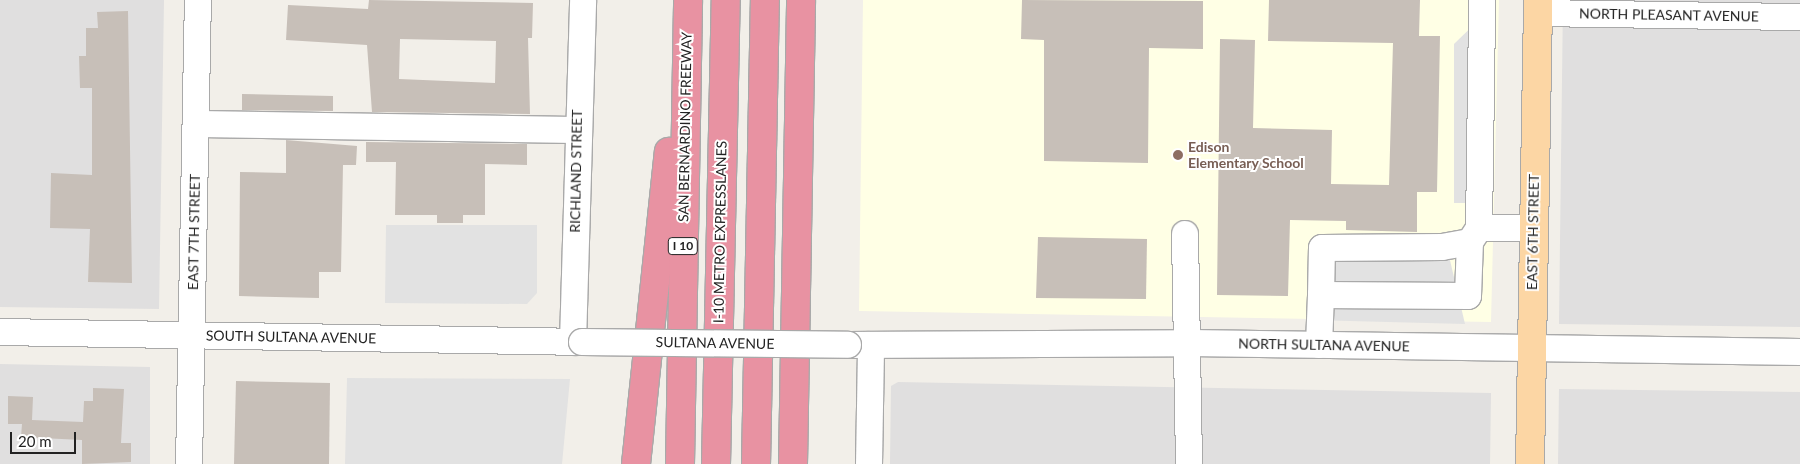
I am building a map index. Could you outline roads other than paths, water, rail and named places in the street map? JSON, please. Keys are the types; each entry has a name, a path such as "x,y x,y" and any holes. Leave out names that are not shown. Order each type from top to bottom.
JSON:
{"highway":[{"name":"SAN BERNARDINO FREEWAY","path":"680,464 688,0"},
{"name":"I-10 METRO EXPRESSLANES","path":"716,464 726,0"},
{"path":"756,464 765,0"},
{"path":"793,464 801,0"},
{"path":"636,464 686,29"},
{"path":"794,382 808,464"}],"main road":[{"name":"EAST 6TH STREET","path":"1530,464 1538,7"}],"street":[{"name":"EAST 7TH STREET","path":"189,464 198,0"},
{"name":"RICHLAND STREET","path":"577,342 577,130 583,0"},
{"path":"1320,295 1468,296 1474,235 1482,0"},
{"name":"NORTH PLEASANT AVENUE","path":"1538,7 1800,17"},
{"path":"197,124 577,130"},
{"path":"1319,345 1322,248 1442,247 1474,235 1534,228"},
{"path":"1185,234 1190,343 1189,464"},
{"name":"SOUTH SULTANA AVENUE","path":"0,332 577,342"},
{"name":"SULTANA AVENUE","path":"577,342 859,345"},
{"name":"NORTH SULTANA AVENUE","path":"859,345 1190,343 1800,352"},
{"path":"859,345 869,464"}],"place":[{"name":"Edison Elementary School","path":"1178,155"}]}
